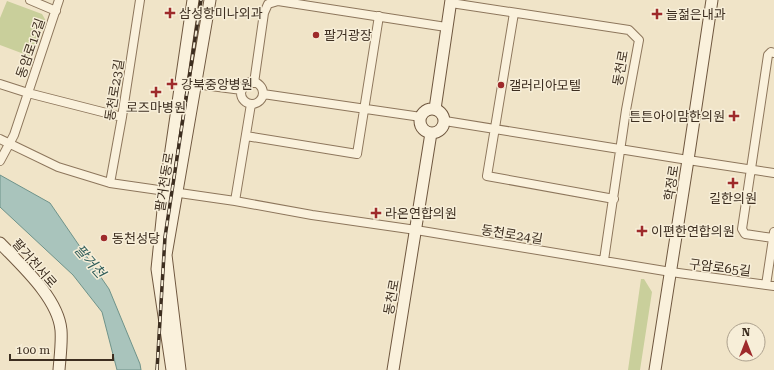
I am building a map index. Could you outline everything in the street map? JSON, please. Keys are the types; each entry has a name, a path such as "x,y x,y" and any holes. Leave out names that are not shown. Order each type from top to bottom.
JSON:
{"main road":[{"name":"팔거천동로","path":"172,370 158,269 165,191 193,0"},
{"name":"팔거천동로","path":"180,370 166,255 210,0"},
{"name":"학정로","path":"655,370 712,0"},
{"name":"동천로","path":"435,109 446,27 451,2"},
{"path":"435,109 442,113 445,121 442,128 435,133 427,132 421,127 420,117 427,110 435,109"},
{"name":"동천로","path":"393,370 431,133"},
{"name":"팔거천서로","path":"0,243 36,282 56,313 61,330 59,370"}],"street":[{"name":"동암로12길","path":"30,0 56,11"},
{"name":"동암로12길","path":"0,161 10,145 59,0"},
{"name":"동천로23길","path":"110,183 140,0"},
{"path":"254,83 264,13 268,4 278,1 446,27"},
{"name":"동천로","path":"451,2 629,30 635,35 638,40 621,150"},
{"path":"514,13 487,176 614,199"},
{"path":"246,136 357,154 379,16"},
{"path":"774,53 770,52 768,55 750,169 742,232 745,234 774,235"},
{"path":"248,83 254,83 261,87 263,94 260,101 251,104 243,99 242,90 248,83"},
{"name":"동암로12길","path":"0,84 28,93 122,117"},
{"path":"195,84 242,90"},
{"path":"263,94 420,117"},
{"path":"235,201 251,104"},
{"path":"445,121 774,173"},
{"path":"0,139 58,167 110,183 235,201 345,221 416,230"},
{"path":"604,260 621,150"},
{"name":"동천로24길","path":"416,230 671,272"},
{"name":"구암로65길","path":"671,272 770,285 774,235"}],"green space":[{"path":"7,1 42,14 46,21 32,57 0,45 0,18"},
{"path":"641,279 644,279 652,292 640,370 628,370"}],"water":[{"path":"0,175 50,203 109,289 140,364 141,370 117,370 102,312 73,275 0,207"}],"railway":[{"path":"157,370 165,237 201,0"}],"place":[{"name":"삼성항미나외과","path":"170,13"},
{"name":"늘젊은내과","path":"657,14"},
{"name":"팔거광장","path":"316,35"},
{"name":"강북중앙병원","path":"172,84"},
{"name":"갤러리아모텔","path":"501,85"},
{"name":"로즈마병원","path":"156,92"},
{"name":"튼튼아이맘한의원","path":"734,116"},
{"name":"길한의원","path":"733,183"},
{"name":"라온연합의원","path":"376,213"},
{"name":"이편한연합의원","path":"642,231"},
{"name":"동천성당","path":"104,238"}],"water label":[{"name":"팔거천","path":"90,261"}]}
